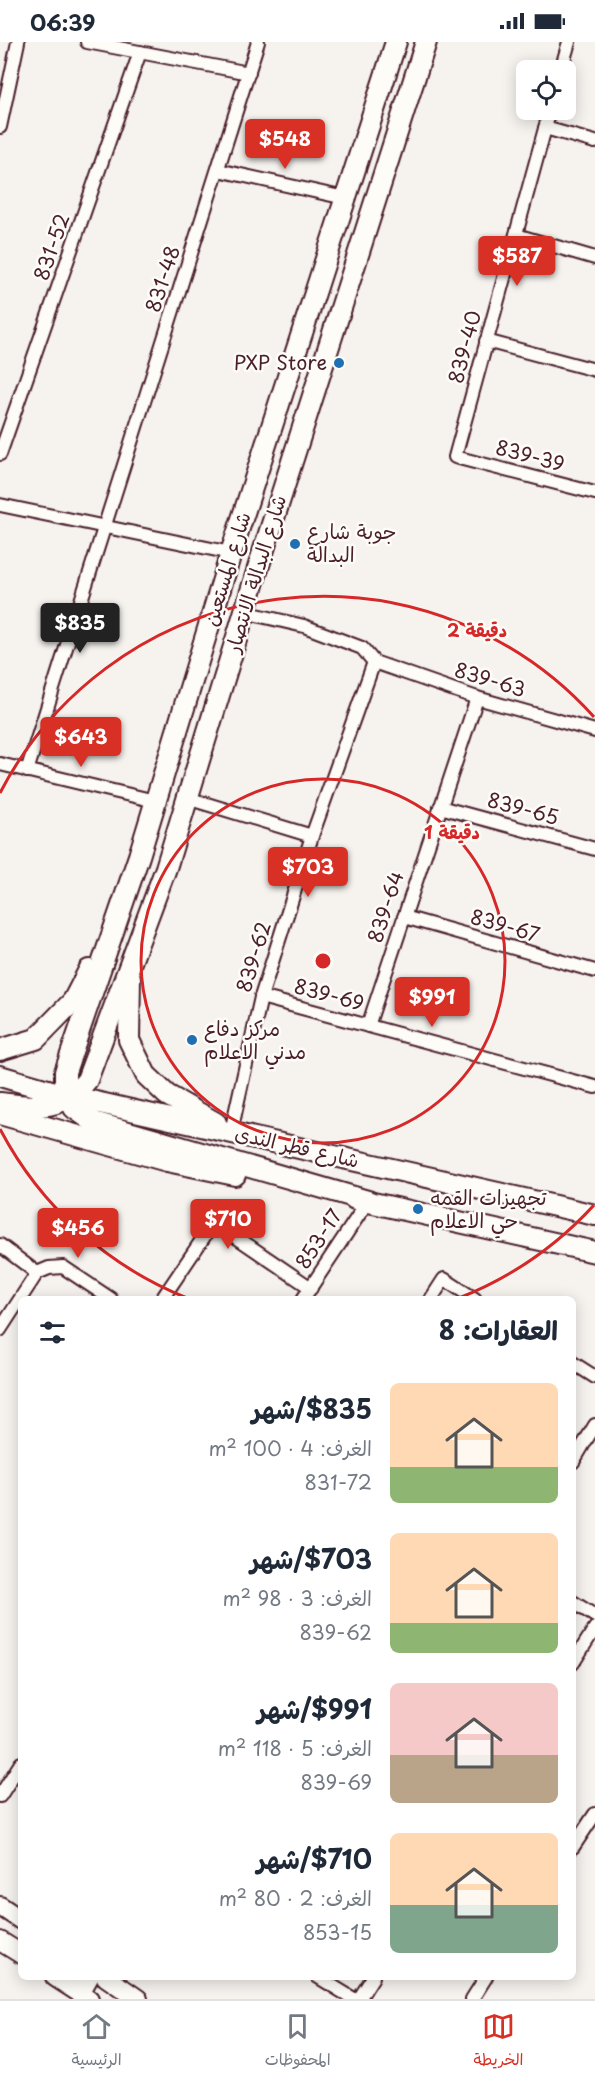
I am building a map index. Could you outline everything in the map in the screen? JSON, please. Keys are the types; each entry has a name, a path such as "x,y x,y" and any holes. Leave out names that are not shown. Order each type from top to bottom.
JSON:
{"main road":[{"name":"شارع المستعين","path":"69,1096 65,1084 65,1072 139,856 231,553 396,42"},
{"name":"شارع البدالة الانتصار","path":"69,1096 79,1090 87,1080 132,953 166,868 244,612 426,42"},
{"path":"139,856 166,868"},
{"path":"0,1050 36,1039 73,1001 123,900"},
{"path":"132,953 129,984 129,1041 146,1076 167,1095 231,1132"},
{"name":"شارع قطر الندى","path":"0,1076 69,1096 595,1215"},
{"path":"0,1104 39,1108 56,1104 69,1096 74,1108 94,1122 368,1201"},
{"name":"شارع قطر الندى","path":"0,1114 167,1161 368,1201 595,1252"},
{"path":"0,1906 18,1918"},
{"path":"0,1941 18,1952"},
{"path":"60,1980 84,1996 88,1980"},
{"path":"110,1980 138,1999"}],"street":[{"path":"0,127 18,42"},
{"path":"87,42 249,73"},
{"name":"831-48","path":"27,771 258,42"},
{"path":"564,60 569,42"},
{"name":"831-52","path":"0,454 140,52"},
{"name":"839-40","path":"455,457 547,120"},
{"path":"545,128 595,142"},
{"path":"218,170 345,198"},
{"path":"516,235 595,258"},
{"path":"486,342 595,370"},
{"name":"839-39","path":"455,457 595,493"},
{"path":"0,505 231,553"},
{"name":"839-63","path":"244,612 304,626 362,648 374,662 477,698 595,731"},
{"name":"839-62","path":"231,1132 261,997 312,836 374,662"},
{"name":"839-64","path":"368,1026 477,698"},
{"path":"0,764 155,801"},
{"path":"187,798 312,836"},
{"name":"839-65","path":"441,807 595,849"},
{"name":"839-67","path":"404,917 595,971"},
{"name":"839-69","path":"261,997 595,1087"},
{"name":"853-17","path":"305,1296 368,1201"},
{"path":"164,1296 214,1222 311,1288"},
{"path":"0,1245 37,1273"},
{"path":"22,1296 37,1273 49,1268 63,1267 106,1296"},
{"path":"433,1296 444,1279 470,1296"},
{"path":"0,1330 18,1302"},
{"path":"576,1365 595,1377"},
{"path":"576,1457 595,1425"},
{"path":"576,1604 595,1617"},
{"path":"576,1658 595,1628"},
{"path":"0,1796 18,1769"},
{"path":"576,1842 595,1814"},
{"path":"323,1980 354,1999"},
{"path":"359,1999 371,1980"},
{"path":"472,1999 484,1980"}],"place":[{"name":"PXP Store","path":"339,363"},
{"name":"جوبة شارع البدالة","path":"295,544"},
{"name":"مركز دفاع مدني الاعلام","path":"192,1040"},
{"name":"تجهيزات القمه حي الاعلام","path":"418,1209"}]}
